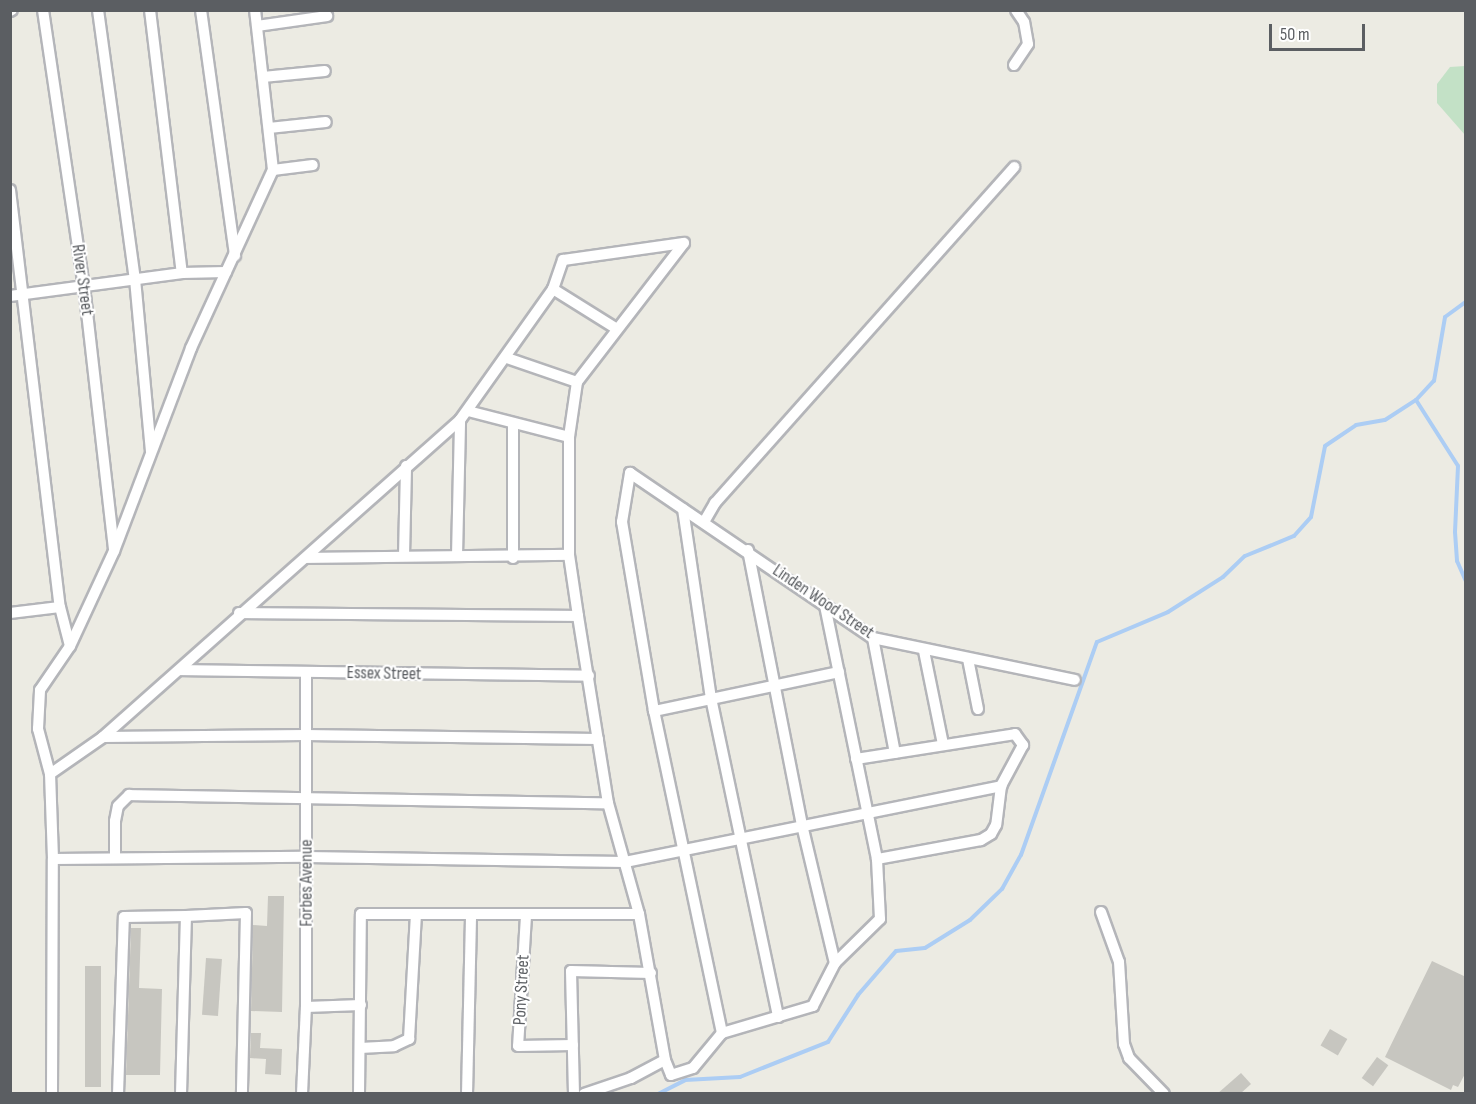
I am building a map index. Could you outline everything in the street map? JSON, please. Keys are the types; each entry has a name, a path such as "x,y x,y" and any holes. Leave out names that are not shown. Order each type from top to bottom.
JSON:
{"street":[{"name":"River Street","path":"43,10 84,286 114,551"},
{"path":"98,10 135,279 151,456"},
{"path":"150,10 182,273"},
{"path":"201,10 235,256"},
{"path":"52,1094 53,859 50,774 38,729 40,690 70,646 114,551 191,348 273,170 255,10"},
{"path":"1014,65 1028,44 1024,22 1016,10"},
{"path":"257,26 327,16"},
{"path":"263,77 325,71"},
{"path":"269,128 326,122"},
{"path":"273,170 313,165"},
{"path":"704,522 715,503 1014,167"},
{"path":"10,190 16,295 60,607 70,646"},
{"path":"50,774 103,737 460,420 507,358 553,289 563,260 684,243 576,382 570,437 569,555 578,616 608,803 639,914 665,1060 671,1075 693,1068 722,1033 813,1006 835,963 880,919 877,859 865,813 825,605"},
{"path":"16,295 182,273 226,272"},
{"path":"553,289 617,329"},
{"path":"507,358 576,382"},
{"path":"468,411 570,437"},
{"path":"457,556 460,420"},
{"path":"513,423 513,558"},
{"path":"404,556 406,466"},
{"name":"Linden Wood Street","path":"654,711 622,522 630,473 748,550 873,638 924,651 1076,680"},
{"path":"683,509 711,698 778,1017"},
{"path":"748,550 802,825 835,963"},
{"path":"306,558 457,556 513,558 569,555"},
{"path":"10,613 60,607"},
{"path":"239,614 578,616"},
{"path":"873,638 896,753"},
{"path":"924,651 943,744"},
{"path":"968,659 978,709"},
{"name":"Essex Street","path":"180,670 589,676"},
{"path":"722,1033 654,711 838,672"},
{"name":"Forbes Avenue","path":"302,1094 306,1007 306,673"},
{"path":"856,759 1015,734 1023,745 1001,786 996,825 981,840 877,859"},
{"path":"103,737 305,735 598,739"},
{"path":"53,859 115,856 307,857 625,862 1001,786"},
{"path":"115,856 114,821 118,806 129,795 608,803"},
{"path":"1101,912 1119,962 1124,1044 1129,1058 1164,1094"},
{"path":"118,1094 124,917 246,913 242,1094"},
{"path":"358,1094 361,914 526,916 639,914"},
{"path":"360,1047 394,1046 409,1039 416,914"},
{"path":"467,1094 471,914"},
{"path":"181,1094 186,916"},
{"name":"Pony Street","path":"526,916 518,1046 573,1045"},
{"path":"574,1094 571,971 651,973"},
{"path":"306,1007 361,1005"},
{"path":"584,1094 631,1078 665,1060"}],"green space":[{"path":"1466,66 1465,135 1437,103 1437,84 1450,67"}],"building":[{"path":"268,896 284,896 282,1012 251,1011 253,925 267,926"},
{"path":"131,928 141,928 139,988 162,989 160,1075 126,1075"},
{"path":"206,958 222,959 218,1016 202,1015"},
{"path":"1432,961 1466,977 1466,1072 1458,1087 1453,1085 1451,1090 1385,1057"},
{"path":"85,966 101,966 101,1087 85,1087"},
{"path":"1330,1029 1347,1039 1338,1055 1320,1045"},
{"path":"251,1033 261,1033 260,1048 282,1049 281,1075 265,1074 266,1059 250,1058"},
{"path":"1377,1057 1388,1065 1373,1086 1362,1078"},
{"path":"1241,1073 1251,1084 1240,1094 1217,1094"}],"waterway":[{"path":"658,1094 685,1080 740,1077 828,1042 858,995 896,951 925,948 970,920 1002,889 1021,855 1097,642 1168,612 1223,577 1245,556 1294,536 1311,517 1325,446 1356,425 1385,420 1416,400 1434,381 1445,317 1466,302"},
{"path":"1416,400 1458,466 1455,532 1457,561 1466,581"}]}
